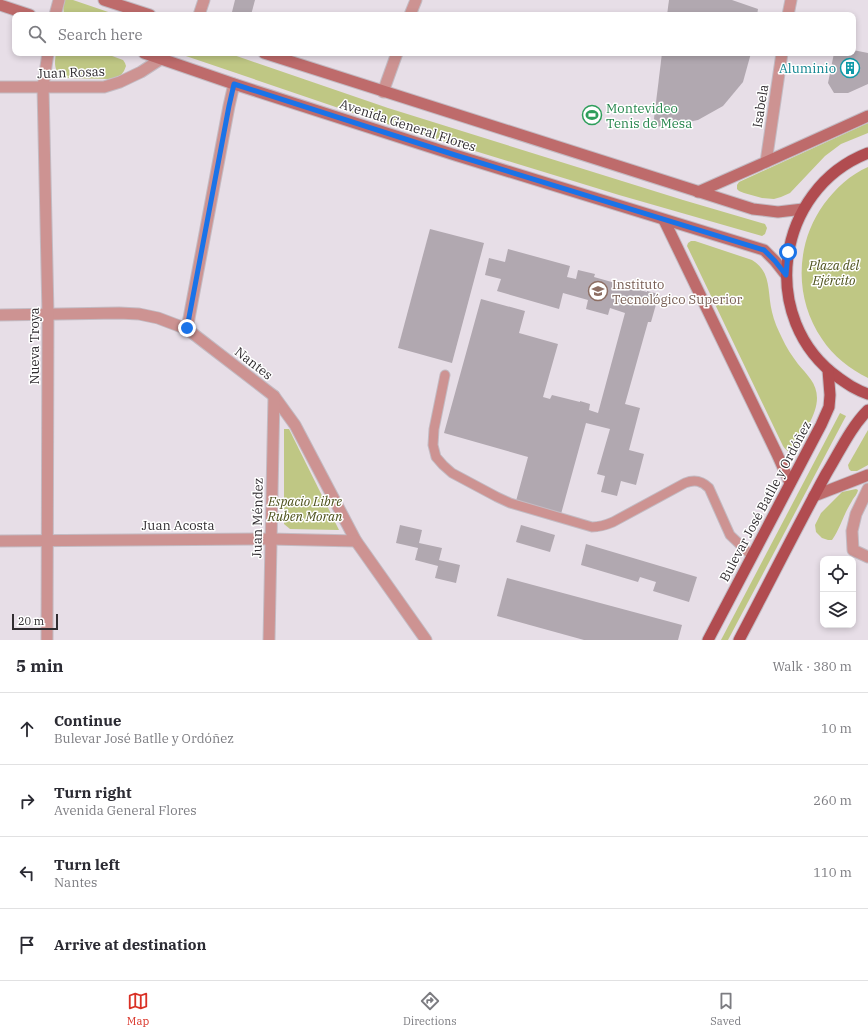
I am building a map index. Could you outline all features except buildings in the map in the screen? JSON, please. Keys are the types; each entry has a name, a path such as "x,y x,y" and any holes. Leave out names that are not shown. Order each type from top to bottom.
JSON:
{"main road":[{"path":"104,0 141,12"},
{"path":"0,5 21,12"},
{"name":"Avenida General Flores","path":"152,56 455,155 764,250 786,275"},
{"name":"Avenida General Flores","path":"273,56 753,209 778,212 804,208"},
{"path":"698,192 868,116"},
{"path":"868,153 843,166 814,192 804,208 794,230 788,252 786,275 790,304 797,327 806,343 828,370 856,389 868,394"},
{"path":"664,220 774,446 790,483"},
{"name":"Bulevar José Batlle y Ordóñez","path":"708,640 821,426 829,407 830,395 828,370"},
{"path":"739,640 814,496 850,433 868,410"},
{"path":"814,496 868,475"}],"street":[{"path":"56,12 59,0"},
{"path":"200,12 204,0"},
{"path":"411,12 416,0"},
{"path":"788,12 790,0"},
{"name":"Nueva Troya","path":"47,640 48,314 44,87 48,56"},
{"path":"384,92 396,56"},
{"name":"Isabela","path":"766,162 782,56"},
{"name":"Juan Rosas","path":"0,87 104,88 141,72 160,59"},
{"path":"187,328 234,84"},
{"name":"Nantes","path":"0,315 139,314 158,318 187,328 274,396 295,425 356,541 426,640"},
{"name":"Juan Méndez","path":"269,640 274,396"},
{"path":"868,489 856,514 852,531 853,550 868,557"},
{"name":"Juan Acosta","path":"0,541 270,539 356,541"}],"lane":[{"path":"445,375 434,429 433,445 436,457 452,473 510,503 592,527 608,525 685,483 700,481 709,488 730,535 752,556"}],"green space":[{"path":"64,0 73,0 108,12 64,12"},
{"path":"56,56 112,56 123,60 126,66 121,75 115,78 67,78 57,71"},
{"path":"186,56 237,56 388,108 765,224 767,228 765,234 762,236 619,195 374,120"},
{"path":"868,123 868,133 841,144 825,156 790,193 774,199 762,198 744,193 737,189 739,182"},
{"name":"Plaza del Ejército","path":"868,167 868,378 842,362 822,339 806,306 802,271 803,253 808,236 814,220 824,204 844,182"},
{"path":"691,241 752,260 763,270 766,276 772,312 778,329 791,355 808,376 817,393 815,411 793,451 787,450 783,446 687,246"},
{"path":"840,413 846,416 728,640 721,640"},
{"name":"Espacio Libre Ruben Moran","path":"284,429 289,429 339,530 290,529 284,524"},
{"path":"868,430 868,465 857,471 851,471 848,465"},
{"path":"856,489 858,490 857,493 832,540 822,538 816,532 815,525 821,513 842,492"}],"place":[{"name":"Aluminio","path":"850,68"},
{"name":"Montevideo Tenis de Mesa","path":"592,115"},
{"name":"Instituto Tecnológico Superior","path":"598,291"}],"route":[{"path":"187,328 234,84 455,155 764,250 786,275 788,252"}]}
